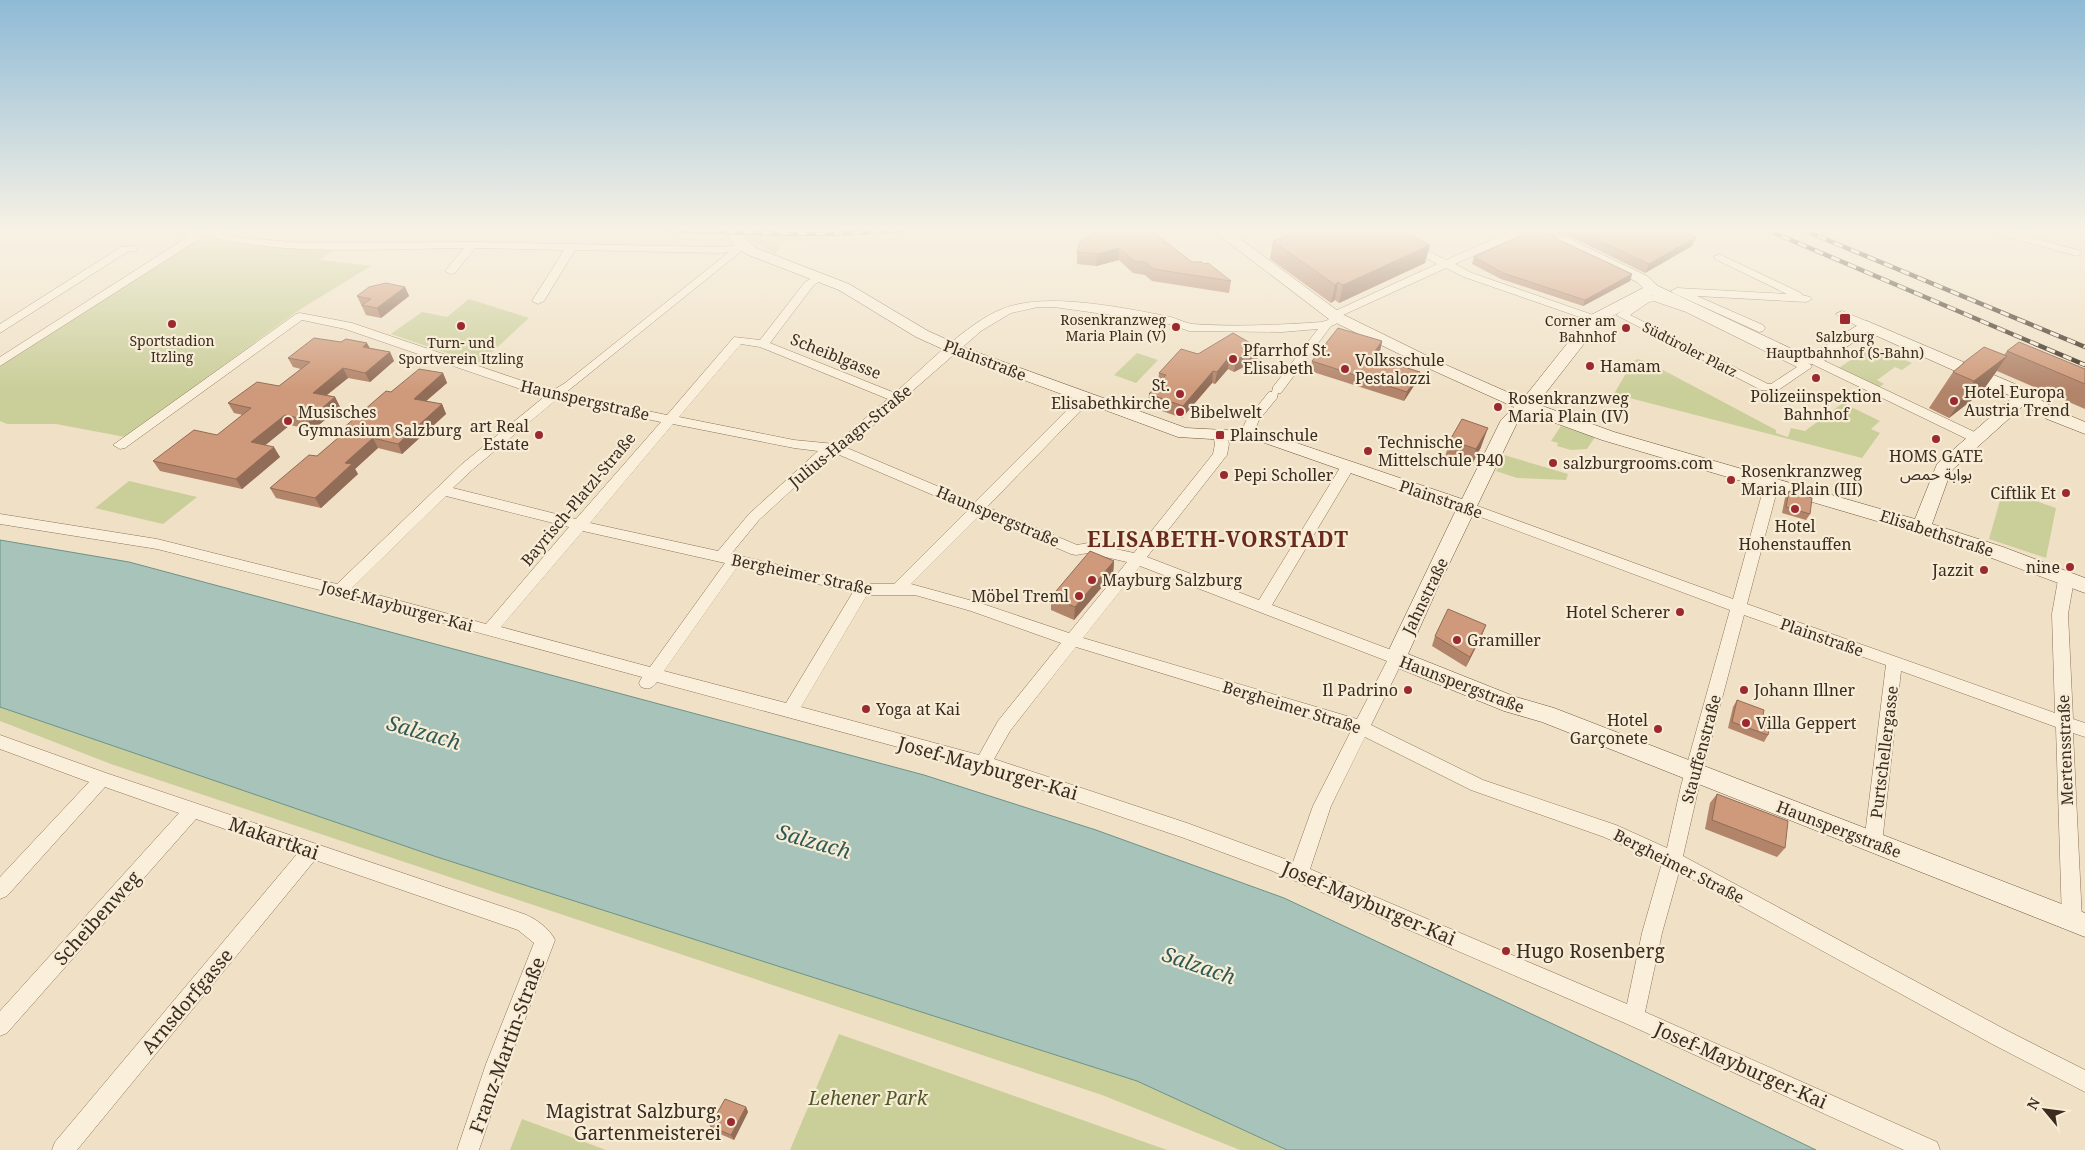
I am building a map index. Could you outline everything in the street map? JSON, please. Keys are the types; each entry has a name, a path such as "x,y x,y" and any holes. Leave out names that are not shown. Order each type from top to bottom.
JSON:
{"street":[{"path":"0,329 72,283"},
{"path":"0,362 123,283"},
{"path":"538,301 549,283"},
{"path":"340,590 467,467 553,396 569,386 697,283"},
{"path":"763,344 811,283"},
{"name":"Plainstraße","path":"833,283 844,287 922,334 1086,398 1184,433 1264,437 1467,507 1739,607 2085,730"},
{"name":"Elisabethstraße","path":"1283,283 1331,322 1525,406 1608,436 1921,527 1996,552 2085,586"},
{"path":"1246,436 1253,419 1339,313 1405,283"},
{"path":"1493,283 1595,318 1653,289"},
{"path":"1645,283 1653,289 1810,364 1976,438"},
{"path":"1759,328 1677,290 1806,298 1773,283"},
{"name":"Südtiroler Platz","path":"1810,364 1669,302 1654,298 1646,299 1622,315 1765,387 1773,388 1810,364 1867,326"},
{"name":"Julius-Haagn-Straße","path":"650,680 754,517 987,320 1009,309 1033,304 1065,303 1172,321 1189,327 1309,327 1331,322"},
{"path":"1842,314 2009,388 2022,398 2053,415 2085,429"},
{"name":"Haunspergstraße","path":"120,445 300,316 348,326 553,396 833,449 1076,550 1088,548 1136,558 1396,658 1512,705 1546,714 2079,923"},
{"name":"Jahnstraße","path":"1299,873 1322,806 1396,658 1510,420 1525,406 1566,357 1595,318"},
{"name":"Bayrisch-Platzl-Straße","path":"489,631 668,419 738,340 763,344"},
{"path":"0,348 5,349 30,343"},
{"name":"Scheiblgasse","path":"763,344 896,398"},
{"path":"896,590 1086,398"},
{"path":"2022,398 2060,408 2085,419"},
{"path":"1921,527 1943,468 2022,398"},
{"path":"983,763 1004,727 1136,558 1220,455 1222,444 1220,435"},
{"path":"1263,607 1348,466"},
{"name":"Stauffenstraße","path":"1634,1016 1652,933 1772,483"},
{"name":"Bergheimer Straße","path":"442,490 579,524 863,589 915,590 1072,640 1360,727 1402,746 1477,785 1610,831 1672,859 1990,1032 2085,1081"},
{"name":"Josef-Mayburger-Kai","path":"0,519 157,544 340,590 489,631 650,680 789,712 983,763 1187,831 1299,873 1634,1016 1929,1150"},
{"name":"Mertensstraße","path":"2066,580 2060,614 2063,722 2079,923"},
{"path":"789,712 863,589"},
{"name":"Purtschellergasse","path":"1873,842 1894,662"},
{"name":"Makartkai","path":"0,742 102,779 524,923 545,940"},
{"path":"0,890 102,779"},
{"name":"Scheibenweg","path":"0,1026 194,810"},
{"name":"Arnsdorfgasse","path":"63,1150 312,851"},
{"name":"Franz-Martin-Straße","path":"468,1150 545,940"}],"green space":[{"name":"Sportstadion Itzling","path":"129,283 344,283 299,310 125,437 56,424 7,424 0,421 0,365"},
{"name":"Turn- und Sportverein Itzling","path":"469,299 529,318 479,364 391,334 422,312 447,317"},
{"path":"1872,345 1912,363 1902,370 1895,367 1877,380 1884,384 1879,387 1839,368"},
{"path":"1137,353 1158,360 1136,383 1114,375"},
{"path":"1638,359 1648,362 1776,430 1776,433 1788,437 1791,428 1805,431 1843,403 1880,421 1871,429 1880,433 1862,458 1614,394 1633,361"},
{"path":"1561,426 1595,437 1587,449 1571,450 1557,446 1558,443 1551,441"},
{"path":"1504,455 1568,474 1566,480 1517,478 1496,471"},
{"path":"129,481 197,497 163,524 95,508"},
{"path":"2003,490 2056,508 2046,558 1989,539"},
{"path":"0,707 437,857 1137,1081 1287,1150 1240,1150 1102,1095 111,764 0,721"},
{"name":"Lehener Park","path":"839,1034 1167,1150 790,1150"},
{"path":"522,1119 606,1150 510,1150"}],"water":[{"name":"Salzach","path":"0,540 129,562 924,775 1096,830 1284,898 1617,1054 1816,1150 1287,1150 1137,1081 437,857 0,707"}],"building":[{"path":"386,283 405,287 377,308 362,305 371,299 357,296 369,287"},
{"path":"1532,283 1616,283 1585,300"},
{"path":"1338,328 1382,341 1371,357 1420,372 1407,392 1312,361"},
{"path":"1233,333 1259,348 1236,360 1229,357 1217,372 1213,371 1183,406 1149,394 1166,375 1159,373 1181,349 1198,354"},
{"name":"Musisches Gymnasium Salzburg","path":"314,338 341,342 346,339 367,343 363,347 390,352 365,373 343,368 313,393 335,397 308,420 285,415 251,442 274,447 236,479 153,461 194,430 217,435 251,408 228,403 257,382 279,386 310,362 288,358"},
{"path":"2019,342 2085,369 2085,384 2007,351"},
{"path":"1984,347 2007,356 1974,381 1953,372 1963,363"},
{"path":"419,369 443,373 414,399 442,404 398,444 373,438 345,463 352,464 315,498 270,488 309,455 317,456 346,431 341,430 386,391 391,392"},
{"path":"1462,419 1488,428 1476,449 1450,440"},
{"path":"1789,491 1812,498 1810,514 1786,507"},
{"path":"1090,551 1114,561 1075,607 1051,597"},
{"name":"Gramiller","path":"1448,609 1486,625 1470,657 1435,636"},
{"path":"1737,700 1764,710 1763,715 1771,718 1768,735 1732,722"},
{"path":"1717,794 1788,821 1785,848 1712,820"},
{"name":"Magistrat Salzburg, Gartenmeisterei","path":"725,1099 746,1107 731,1135 710,1126"}],"railway":[{"path":"1891,283 2085,365"},
{"path":"1930,283 2085,347"}],"place":[{"name":"Salzburg Hauptbahnhof (S-Bahn)","path":"1845,319"},
{"name":"Sportstadion Itzling","path":"172,324"},
{"name":"Turn- und Sportverein Itzling","path":"461,326"},
{"name":"Rosenkranzweg Maria Plain (V)","path":"1176,327"},
{"name":"Corner am Bahnhof","path":"1626,328"},
{"name":"Pfarrhof St. Elisabeth","path":"1233,359"},
{"name":"Hamam","path":"1590,366"},
{"name":"Volksschule Pestalozzi","path":"1345,369"},
{"name":"Polizeiinspektion Bahnhof","path":"1816,378"},
{"name":"St. Elisabethkirche","path":"1180,394"},
{"name":"Hotel Europa Austria Trend","path":"1954,401"},
{"name":"Rosenkranzweg Maria Plain (IV)","path":"1498,407"},
{"name":"Bibelwelt","path":"1180,412"},
{"name":"Musisches Gymnasium Salzburg","path":"288,421"},
{"name":"art Real Estate","path":"539,435"},
{"name":"Plainschule","path":"1220,435"},
{"name":"HOMS GATE بوابة حمص","path":"1936,439"},
{"name":"Technische Mittelschule P40","path":"1368,451"},
{"name":"salzburgrooms.com","path":"1553,463"},
{"name":"Pepi Scholler","path":"1224,475"},
{"name":"Rosenkranzweg Maria Plain (III)","path":"1731,480"},
{"name":"Ciftlik Et","path":"2066,493"},
{"name":"Hotel Hohenstauffen","path":"1795,509"},
{"name":"nine","path":"2070,567"},
{"name":"Jazzit","path":"1984,570"},
{"name":"Mayburg Salzburg","path":"1092,580"},
{"name":"Möbel Treml","path":"1079,596"},
{"name":"Hotel Scherer","path":"1680,612"},
{"name":"Gramiller","path":"1457,640"},
{"name":"Il Padrino","path":"1408,690"},
{"name":"Johann Illner","path":"1744,690"},
{"name":"Yoga at Kai","path":"866,709"},
{"name":"Villa Geppert","path":"1746,723"},
{"name":"Hotel Garçonete","path":"1658,729"},
{"name":"Hugo Rosenberg","path":"1506,951"},
{"name":"Magistrat Salzburg, Gartenmeisterei","path":"731,1122"}],"district":[{"name":"ELISABETH-VORSTADT","path":"1218,539"}]}
